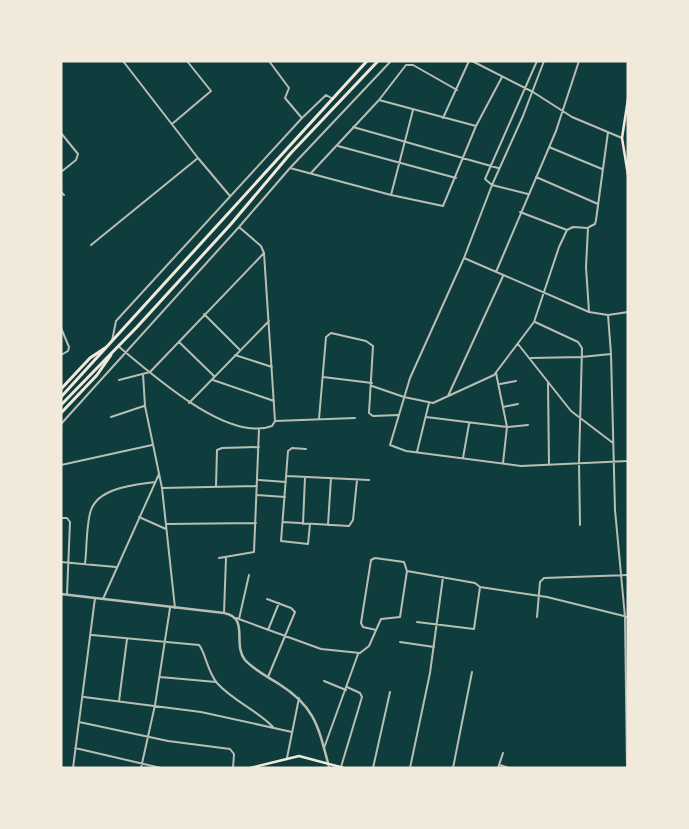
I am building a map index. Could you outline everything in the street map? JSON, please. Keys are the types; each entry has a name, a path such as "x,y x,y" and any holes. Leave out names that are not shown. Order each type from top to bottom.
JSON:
{"main road":[{"path":"61,397 368,61"},
{"path":"61,406 231,224 290,154 378,61"},
{"path":"628,99 622,138 628,175"},
{"path":"61,389 90,358 110,343"},
{"path":"61,413 97,375 117,347"},
{"path":"250,768 276,760 302,757 342,767"}],"street":[{"path":"123,61 230,196"},
{"path":"172,124 211,91 186,61"},
{"path":"269,61 289,88 285,98 302,118"},
{"path":"61,424 127,353 290,168 391,61"},
{"path":"443,118 471,61 533,92 563,112 622,138"},
{"path":"528,194 492,185 485,179 537,61"},
{"path":"544,61 533,92 492,185 464,258 413,372 398,415 390,446 416,452 521,466 628,461"},
{"path":"496,272 563,112 578,61"},
{"path":"311,173 379,100 408,64 457,90"},
{"path":"290,168 391,195 442,206 465,158 476,126 502,77"},
{"path":"110,343 116,321 230,196 302,118 326,95 333,99"},
{"path":"379,100 476,126"},
{"path":"391,195 414,110"},
{"path":"354,127 499,168"},
{"path":"322,377 372,384 404,397 429,403 496,373 534,322 559,247 567,230 574,227 588,228 596,222 608,132"},
{"path":"61,133 78,154 76,160 61,172"},
{"path":"337,146 456,178"},
{"path":"549,147 603,170"},
{"path":"623,152 628,152"},
{"path":"91,245 198,158"},
{"path":"536,177 598,204"},
{"path":"61,192 64,195"},
{"path":"520,212 567,230"},
{"path":"117,347 189,403 228,421 259,429 272,426 275,421 264,253 261,246 239,227"},
{"path":"588,228 586,267 589,312"},
{"path":"119,380 150,372 264,253"},
{"path":"464,258 589,312 608,315 628,312"},
{"path":"448,396 503,275"},
{"path":"204,314 240,350"},
{"path":"608,315 611,354 615,510 626,617 627,768"},
{"path":"189,403 269,321"},
{"path":"534,322 578,342 582,348 580,357 579,417 580,525"},
{"path":"61,328 70,347 68,351 61,355"},
{"path":"319,419 326,337 329,333 368,342 373,346 370,415 398,415"},
{"path":"179,342 214,376"},
{"path":"518,344 579,417 613,443"},
{"path":"531,358 611,354"},
{"path":"235,355 272,367"},
{"path":"496,373 500,384 507,428 503,463"},
{"path":"143,374 145,406 162,488 175,608"},
{"path":"212,379 274,401"},
{"path":"500,384 516,381"},
{"path":"548,382 549,465"},
{"path":"416,452 429,403"},
{"path":"503,407 518,404"},
{"path":"111,418 145,406"},
{"path":"426,417 507,428 528,425"},
{"path":"275,421 355,418"},
{"path":"464,458 470,423"},
{"path":"220,558 253,553 258,486 259,429"},
{"path":"61,465 152,445"},
{"path":"216,486 217,450 222,448 259,447"},
{"path":"306,449 289,450 281,540 283,543 308,544 310,524"},
{"path":"103,599 159,474"},
{"path":"287,476 369,480"},
{"path":"303,524 305,477"},
{"path":"328,525 331,478"},
{"path":"258,480 286,482"},
{"path":"283,522 351,525 357,480"},
{"path":"86,564 90,510 95,502 118,489 155,482"},
{"path":"162,488 258,486"},
{"path":"257,495 285,497"},
{"path":"140,517 166,529"},
{"path":"61,518 67,518 70,522 67,594"},
{"path":"166,524 256,523"},
{"path":"224,613 226,556"},
{"path":"324,748 358,654 369,646 382,618 400,617 407,571 407,565 403,562 375,558 372,560 361,623 363,627 376,630"},
{"path":"61,562 116,567"},
{"path":"407,571 475,583 480,587 547,597 626,617"},
{"path":"249,575 238,619 241,653 248,663 300,698 311,713 329,768"},
{"path":"537,617 540,582 544,578 628,575"},
{"path":"410,768 434,647 443,577"},
{"path":"417,622 474,629 480,587"},
{"path":"61,594 224,613 321,649 358,654"},
{"path":"73,768 84,697 95,598"},
{"path":"267,599 294,611 268,677"},
{"path":"268,630 279,603"},
{"path":"141,768 155,705 170,607"},
{"path":"92,635 200,646 208,670 216,682 257,712 273,727"},
{"path":"119,701 127,639"},
{"path":"400,642 434,647"},
{"path":"453,768 472,672"},
{"path":"160,677 216,682"},
{"path":"324,681 359,692 362,697 342,767"},
{"path":"373,768 390,692"},
{"path":"84,697 155,705 292,732"},
{"path":"287,758 300,698"},
{"path":"79,722 148,737 230,749 234,754 233,768"},
{"path":"75,748 161,768"},
{"path":"503,753 499,766 510,768"},
{"path":"276,760 277,768"}]}
